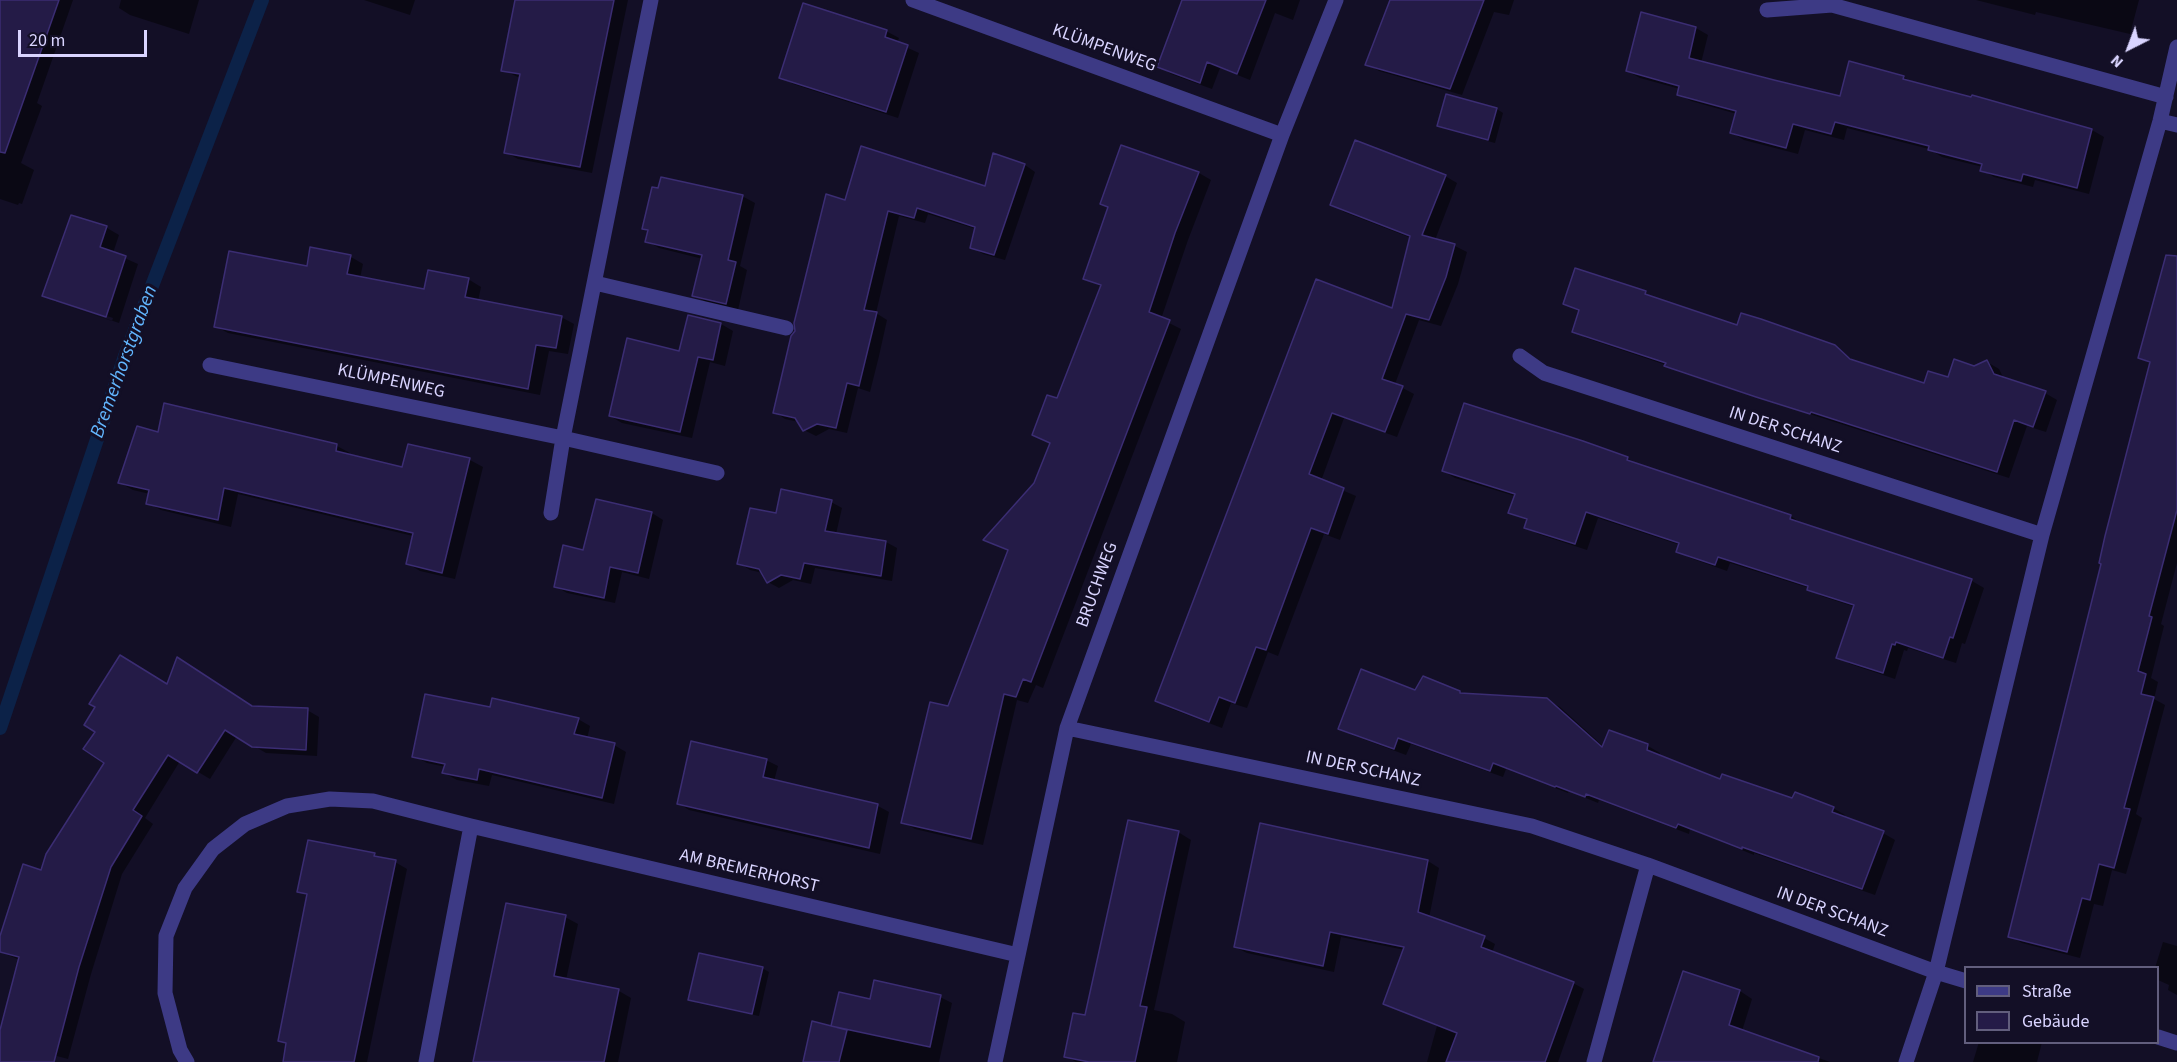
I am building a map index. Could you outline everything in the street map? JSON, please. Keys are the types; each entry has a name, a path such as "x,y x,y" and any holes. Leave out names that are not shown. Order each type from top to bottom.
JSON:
{"street":[{"path":"551,513 563,438 651,0"},
{"name":"KLÜMPENWEG","path":"913,0 1282,135"},
{"name":"BRUCHWEG","path":"995,1062 1067,728 1282,135 1336,0"},
{"path":"1767,10 1832,5 2166,97"},
{"path":"1906,1062 1936,972 2042,535 2160,121 2177,47"},
{"path":"2160,121 2177,125"},
{"path":"595,283 786,328"},
{"name":"IN DER SCHANZ","path":"1520,356 1544,373 2042,535"},
{"name":"KLÜMPENWEG","path":"210,365 563,438 717,473"},
{"name":"IN DER SCHANZ","path":"1067,728 1532,826 1648,865 1964,981"},
{"name":"AM BREMERHORST","path":"187,1062 180,1050 165,993 166,936 185,888 213,849 245,824 286,806 330,799 373,801 1017,955"},
{"path":"426,1062 471,826"},
{"path":"1594,1062 1648,865"},
{"path":"2159,1038 2177,1042"}],"building":[{"path":"0,0 59,0 5,153 0,152"},
{"path":"515,0 614,0 580,167 504,153 520,74 501,71"},
{"path":"1182,0 1266,0 1237,74 1207,62 1200,83 1157,67"},
{"path":"1390,0 1484,0 1450,89 1365,65"},
{"path":"803,3 887,30 885,37 908,45 886,112 779,78"},
{"path":"1641,12 1696,27 1689,58 1840,96 1849,61 1904,76 1903,79 1971,97 1972,95 2092,129 2077,188 2023,174 2021,181 1980,171 1982,164 1928,150 1929,146 1835,122 1831,134 1793,124 1786,148 1730,133 1736,111 1677,95 1679,86 1626,71"},
{"path":"1446,94 1497,108 1488,140 1437,126"},
{"path":"1355,140 1446,175 1422,235 1455,244 1446,277 1429,320 1406,314 1382,379 1403,386 1385,432 1332,413 1309,474 1344,488 1328,534 1311,528 1266,650 1256,647 1235,703 1219,697 1209,722 1155,701 1316,279 1392,308 1410,236 1330,205"},
{"path":"1121,145 1199,172 1175,233 1149,312 1170,320 1031,682 1023,679 1016,697 1004,694 971,839 901,823 930,702 948,706 1008,550 983,540 1034,483 1050,443 1032,435 1047,395 1057,398 1101,285 1083,279 1108,207 1100,204"},
{"path":"861,146 985,186 993,153 1025,164 994,255 970,248 975,227 917,208 914,218 888,211 864,310 877,312 859,386 847,383 836,428 817,424 803,431 795,418 773,413 791,336 795,331 794,323 826,194 845,200"},
{"path":"661,177 743,195 728,260 736,262 726,304 692,296 702,255 645,242 648,230 642,229 652,187 658,188"},
{"path":"71,215 107,226 100,247 126,256 106,317 42,296"},
{"path":"310,247 351,255 347,274 424,289 428,270 469,278 465,297 562,316 556,348 536,345 528,389 214,327 229,251 307,266"},
{"path":"2166,255 2177,256 2177,510 2149,616 2152,617 2138,671 2146,674 2141,694 2154,697 2124,808 2130,809 2114,868 2099,864 2090,900 2082,898 2067,952 2008,937 2101,564 2099,563 2105,536 2150,362 2138,358"},
{"path":"1575,268 1646,291 1645,294 1737,325 1741,313 1761,319 1835,345 1850,359 1924,383 1928,371 1948,377 1954,359 1974,366 1987,360 1994,374 2046,391 2033,427 2014,420 1997,472 1811,412 1810,414 1756,397 1664,366 1666,363 1572,332 1579,310 1563,304"},
{"path":"688,315 721,323 713,360 698,357 680,432 609,416 627,338 679,351"},
{"path":"164,403 337,444 336,451 402,467 408,444 470,458 442,573 406,564 413,533 224,488 218,520 146,504 149,490 118,483 137,426 158,432"},
{"path":"1464,403 1583,441 1628,457 1627,460 1791,515 1790,519 1972,579 1953,638 1950,637 1943,658 1896,642 1895,645 1892,644 1883,673 1836,658 1854,605 1807,590 1808,586 1718,557 1715,565 1676,552 1679,543 1586,512 1575,544 1524,528 1527,519 1508,513 1515,494 1442,471"},
{"path":"781,489 832,500 825,531 886,541 881,576 804,563 800,579 781,575 767,583 759,569 737,564 750,508 776,513"},
{"path":"596,499 652,512 638,573 610,567 604,598 554,587 563,545 583,550"},
{"path":"120,655 167,684 177,657 252,706 308,708 306,750 252,747 225,730 197,773 168,755 133,810 142,816 111,867 79,967 54,1062 0,1062 0,1030 19,957 0,952 0,936 23,864 41,870 46,854 104,763 83,749 95,732 84,725 95,707 89,704"},
{"path":"1361,669 1415,690 1423,676 1460,691 1460,693 1547,698 1602,747 1609,730 1648,744 1647,750 1720,779 1722,774 1792,798 1795,792 1834,807 1832,812 1884,831 1862,889 1742,847 1742,849 1678,824 1676,828 1586,794 1585,797 1555,787 1493,763 1490,771 1398,738 1394,749 1338,729"},
{"path":"425,694 490,707 492,698 579,718 574,734 615,743 602,798 479,769 477,780 442,773 445,764 412,757"},
{"path":"691,741 767,759 763,777 878,804 869,848 677,804"},
{"path":"1128,820 1179,831 1140,1006 1147,1007 1135,1062 1089,1062 1064,1057 1073,1013 1085,1015"},
{"path":"1260,823 1428,860 1418,912 1485,936 1481,947 1574,982 1545,1062 1446,1062 1457,1033 1383,1004 1404,947 1330,932 1323,966 1234,947"},
{"path":"308,840 375,853 374,856 396,860 354,1062 283,1062 286,1043 278,1041 307,894 297,892"},
{"path":"506,903 566,915 554,976 619,989 604,1062 473,1062"},
{"path":"699,953 763,967 752,1014 688,1000"},
{"path":"1683,971 1740,990 1729,1025 1819,1057 1818,1062 1653,1062"},
{"path":"874,980 941,995 930,1047 831,1026 839,992 870,999"},
{"path":"812,1021 847,1030 839,1062 803,1062"}],"waterway":[{"name":"Bremerhorstgraben","path":"0,728 125,356 262,0"}]}
